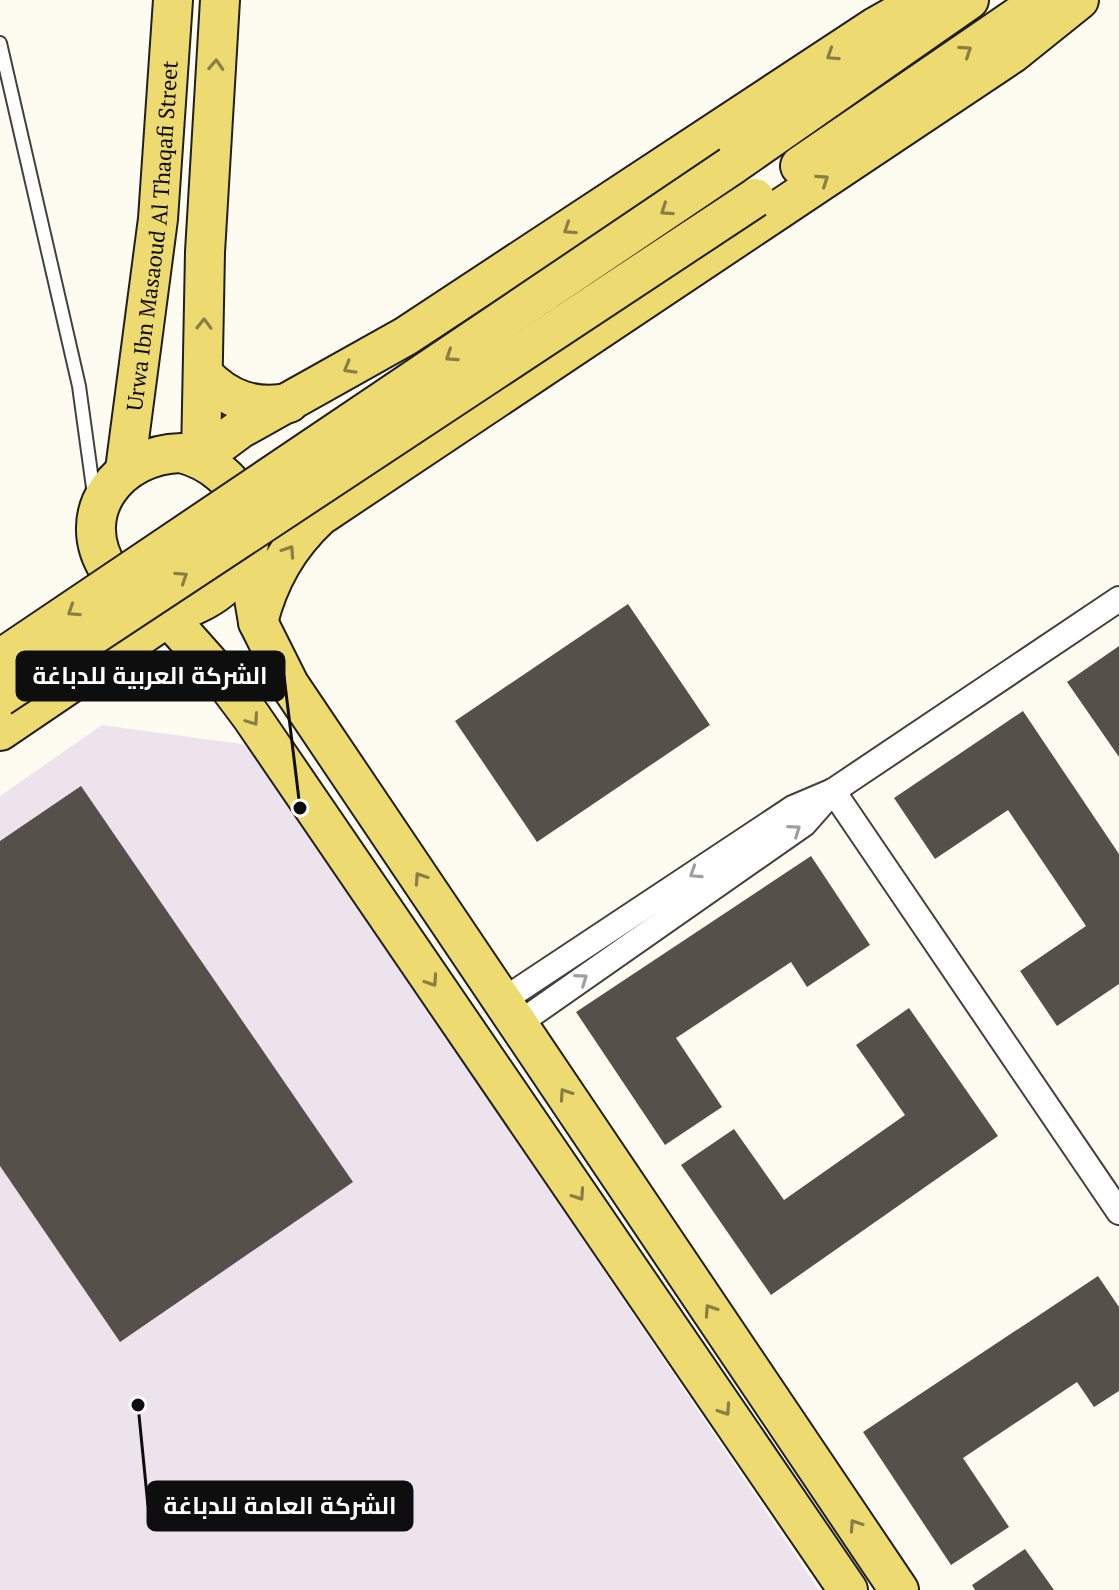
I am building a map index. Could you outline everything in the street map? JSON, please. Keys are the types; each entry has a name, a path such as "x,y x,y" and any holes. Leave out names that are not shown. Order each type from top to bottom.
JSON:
{"main road":[{"name":"Urwa Ibn Masaoud Al Thaqafi Street","path":"125,470 158,219 173,0"},
{"path":"201,458 205,252 220,0"},
{"path":"201,458 240,429 406,336 873,13 923,0"},
{"path":"0,659 731,166 969,0"},
{"path":"0,697 755,198 901,94 1042,0"},
{"path":"258,622 264,598 287,553 320,516 1013,53 1079,0"},
{"path":"204,375 215,386 242,402 273,406 289,403"},
{"path":"0,731 168,617 222,588 237,572 250,532 242,496 231,480 201,458 161,454 125,470 112,483 97,518 99,545 109,571 121,585 168,617 224,680 251,716 848,1590"},
{"path":"246,551 258,622 271,654 289,684 899,1590"}],"street":[{"path":"510,1012 804,824 833,791 1119,599"},
{"path":"833,791 1119,1212"}],"lane":[{"path":"0,43 79,386 97,518"}],"shaded area":[{"path":"102,725 249,745 819,1590 0,1590 0,796"}],"building":[{"path":"628,604 710,725 537,842 455,721"},
{"path":"1119,646 1119,757 1067,682"},
{"path":"1023,711 1119,854 1119,984 1057,1026 1020,971 1086,926 1008,810 935,859 894,798"},
{"path":"81,786 353,1182 120,1342 0,1166 0,841"},
{"path":"811,856 870,945 807,987 791,962 676,1038 722,1107 665,1145 576,1012"},
{"path":"909,1008 998,1136 771,1295 681,1165 734,1129 784,1200 905,1115 856,1045"},
{"path":"1098,1276 1119,1307 1119,1391 1094,1407 1077,1382 963,1458 1009,1527 951,1565 863,1432"},
{"path":"1025,1549 1054,1590 975,1590 972,1585"}],"place":[{"name":"الشركة العربية للدباغة","path":"300,808"},
{"name":"الشركة العامة للدباغة","path":"138,1405"}]}
